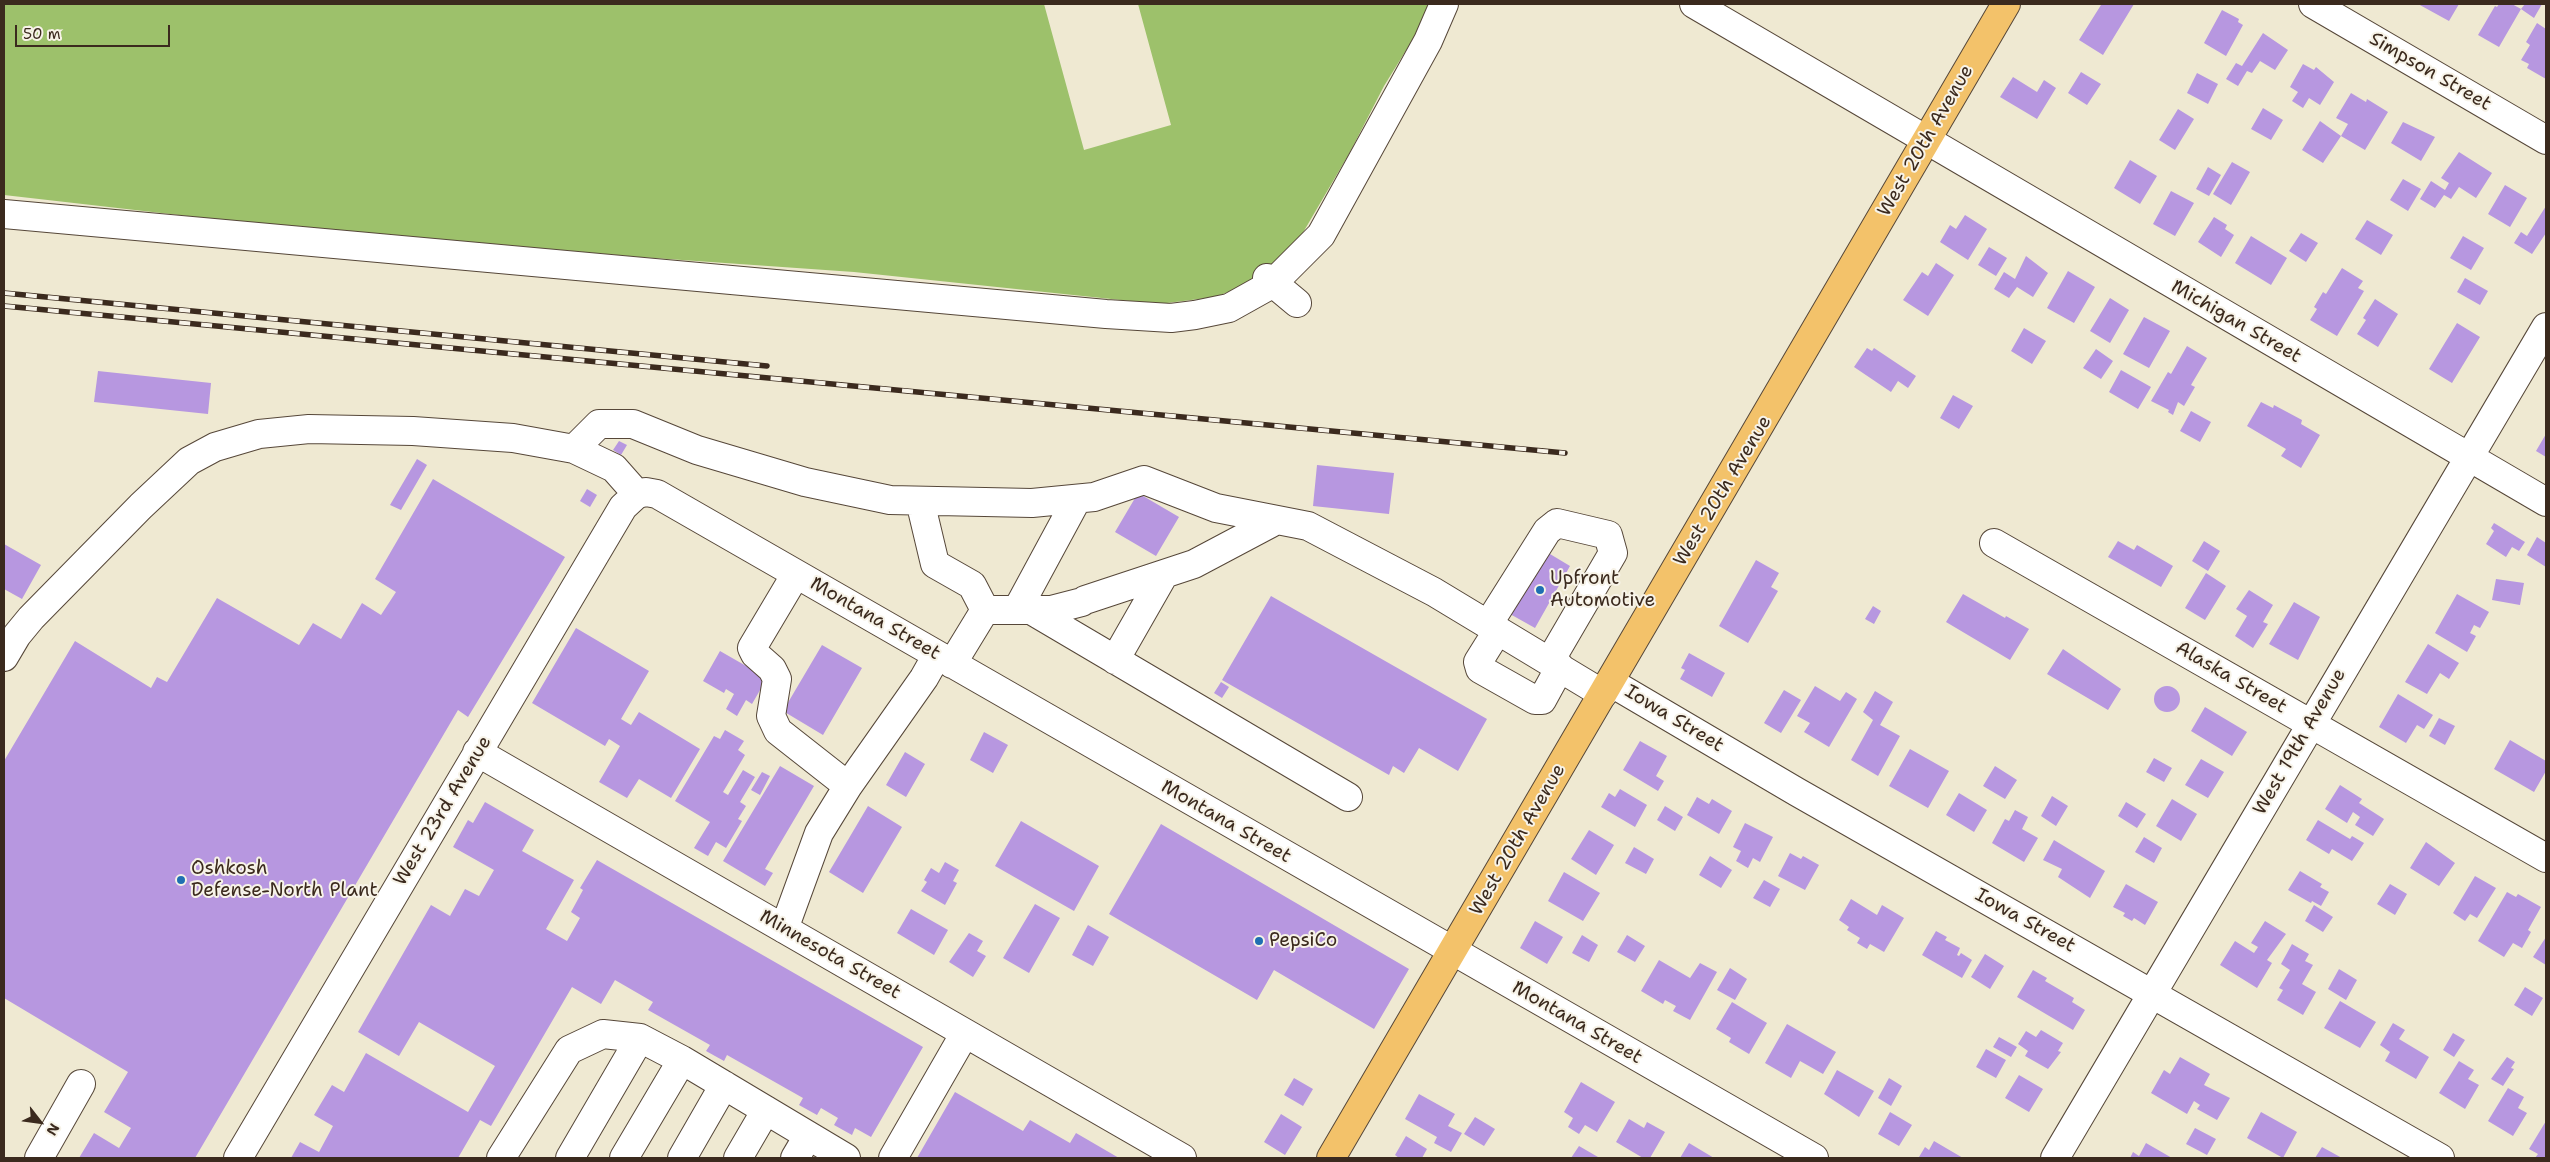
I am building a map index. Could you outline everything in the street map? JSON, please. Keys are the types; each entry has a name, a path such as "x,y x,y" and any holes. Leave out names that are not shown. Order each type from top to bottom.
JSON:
{"main road":[{"name":"West 20th Avenue","path":"1331,1158 2006,4"}],"street":[{"path":"4,214 1162,318 1195,315 1229,308 1270,281 1321,234 1428,41 1444,4"},
{"name":"Michigan Street","path":"1694,4 2467,458 2546,502"},
{"name":"Simpson Street","path":"2313,4 2546,140"},
{"path":"1270,281 1297,304"},
{"name":"West 19th Avenue","path":"2055,1158 2546,327"},
{"name":"Iowa Street","path":"574,449 599,424 633,424 697,450 805,482 890,500 1032,503 1094,497 1144,480 1216,508 1308,526 1493,626 1555,664 1607,688 1797,792 2440,1158"},
{"path":"4,657 17,635 31,618 141,506 189,461 215,447 259,434 309,429 413,431 494,437 574,449 614,468 637,494"},
{"name":"Montana Street","path":"637,494 651,492 657,494 1814,1158"},
{"name":"West 23rd Avenue","path":"238,1158 623,507 637,494"},
{"path":"1024,610 1077,498"},
{"path":"920,501 936,564 972,585 985,610"},
{"path":"985,610 1051,610 1083,601 1163,576 1194,564 1277,520"},
{"path":"1557,523 1608,535 1612,553 1555,664 1542,700 1535,700 1480,669 1478,662 1493,626 1547,531 1557,523"},
{"name":"Alaska Street","path":"1994,543 2546,858"},
{"path":"796,574 752,648 755,654 772,669 777,679 771,716 778,731 848,786"},
{"path":"1115,660 1163,576"},
{"path":"784,929 819,833 848,786 924,678 945,659 985,610"},
{"path":"1024,610 1115,660 1348,797"},
{"name":"Minnesota Street","path":"477,752 1182,1158"},
{"path":"893,1158 965,1033"},
{"path":"501,1158 569,1050 603,1034 640,1038 682,1060 766,1110 802,1147 846,1158"},
{"path":"570,1158 640,1038"},
{"path":"624,1158 682,1060"},
{"path":"39,1158 81,1084"},
{"path":"682,1158 724,1085"},
{"path":"738,1158 766,1110"}],"green space":[{"path":"4,4 1044,4 1084,150 1171,125 1138,4 1429,4 1413,39 1384,86 1350,152 1301,236 1265,272 1241,287 1215,297 1159,304 854,272 639,257 205,218 4,195"}],"building":[{"path":"2098,4 2134,4 2103,55 2079,40 2101,5"},
{"path":"2418,4 2459,4 2449,21"},
{"path":"2499,4 2512,4 2521,9 2499,47 2478,35 2495,6 2497,7"},
{"path":"2525,4 2542,4 2534,18 2521,9"},
{"path":"2222,10 2239,19 2238,22 2243,25 2226,56 2204,43"},
{"path":"2537,23 2546,29 2546,79 2527,68 2529,64 2521,60 2530,45 2526,42"},
{"path":"2263,33 2288,50 2275,70 2260,61 2252,73 2247,71 2238,86 2226,79 2236,63 2242,66"},
{"path":"2303,64 2314,70 2316,67 2334,82 2320,105 2309,98 2303,108 2292,101 2298,92 2290,87"},
{"path":"2081,72 2101,84 2087,105 2068,93"},
{"path":"2197,73 2218,84 2208,104 2187,93"},
{"path":"2013,77 2037,92 2044,80 2056,88 2037,119 2000,97"},
{"path":"2351,93 2366,102 2367,99 2388,112 2365,150 2341,136 2348,124 2336,118"},
{"path":"2263,108 2283,120 2271,140 2251,129"},
{"path":"2178,109 2194,119 2175,150 2159,140"},
{"path":"2320,121 2341,136 2323,163 2302,150"},
{"path":"2403,122 2435,137 2421,161 2391,143"},
{"path":"2459,152 2492,173 2476,198 2459,187 2451,199 2444,195 2435,208 2420,199 2431,181 2445,190 2449,183 2441,178"},
{"path":"2130,160 2157,176 2140,204 2114,188"},
{"path":"2232,162 2250,172 2231,205 2213,194"},
{"path":"2208,167 2221,175 2209,196 2196,189"},
{"path":"2403,179 2421,189 2408,211 2390,200"},
{"path":"2505,185 2527,198 2510,227 2488,214"},
{"path":"2171,191 2194,203 2175,236 2153,224"},
{"path":"2546,206 2546,233 2532,254 2514,243 2521,232 2527,236"},
{"path":"1965,215 1987,229 1968,260 1940,242 1950,225 1956,229"},
{"path":"2214,217 2227,225 2225,229 2234,235 2221,257 2198,242"},
{"path":"2367,220 2393,235 2381,255 2355,239"},
{"path":"2301,233 2318,243 2306,262 2289,251"},
{"path":"2251,236 2287,258 2271,285 2235,263"},
{"path":"2463,236 2484,248 2471,270 2450,258"},
{"path":"1989,247 2007,258 1996,276 1978,265"},
{"path":"2026,256 2048,273 2033,297 2017,287 2009,298 1994,289 2004,272 2015,279"},
{"path":"1936,263 1954,275 1928,316 1903,300 1922,272 1928,276"},
{"path":"2342,268 2363,281 2358,288 2364,291 2337,336 2310,320 2317,309 2314,307 2323,292 2326,294"},
{"path":"2068,271 2095,287 2074,323 2047,308"},
{"path":"2465,278 2488,291 2480,305 2457,292"},
{"path":"2110,298 2129,310 2110,343 2090,331"},
{"path":"2375,299 2398,314 2378,347 2357,334 2366,320 2363,318"},
{"path":"2144,317 2170,331 2149,368 2123,354"},
{"path":"2457,323 2480,337 2452,383 2429,369"},
{"path":"2024,328 2046,341 2032,364 2011,351"},
{"path":"2187,346 2207,358 2191,385 2195,387 2184,406 2178,402 2173,415 2168,412 2169,410 2151,401 2168,372 2171,374"},
{"path":"1867,348 1872,351 1874,348 1916,376 1908,388 1898,381 1891,392 1854,367"},
{"path":"2096,349 2113,361 2101,379 2083,368"},
{"path":"2121,370 2151,387 2138,409 2109,392"},
{"path":"98,371 211,383 208,414 94,402"},
{"path":"1953,395 1973,406 1959,429 1940,418"},
{"path":"2261,402 2273,408 2274,405 2302,420 2301,424 2320,435 2301,468 2281,456 2286,449 2247,426"},
{"path":"2191,411 2211,422 2200,442 2180,431"},
{"path":"2546,434 2546,457 2536,451"},
{"path":"619,441 627,445 621,455 613,450"},
{"path":"417,459 427,465 401,510 390,505"},
{"path":"1317,465 1394,473 1389,514 1313,506"},
{"name":"Oshkosh Defense-North Plant","path":"433,479 565,557 468,717 458,710 195,1158 79,1158 94,1133 119,1148 131,1128 104,1112 128,1072 4,998 4,761 75,641 151,688 157,677 167,682 217,598 299,645 313,623 341,639 362,603 381,615 396,592 375,579"},
{"path":"587,489 597,495 590,507 580,501"},
{"path":"1138,493 1179,517 1156,556 1115,532"},
{"path":"2494,523 2525,542 2519,551 2512,547 2506,557 2486,544 2494,531 2491,528"},
{"path":"2537,537 2546,543 2546,567 2527,555"},
{"path":"2118,541 2134,550 2137,545 2173,566 2161,587 2108,557"},
{"path":"2204,541 2220,551 2208,571 2192,561"},
{"path":"4,544 41,565 22,599 4,589"},
{"name":"Upfront Automotive","path":"1545,551 1570,566 1535,628 1510,614"},
{"path":"1756,560 1779,573 1771,587 1778,591 1748,643 1719,626"},
{"path":"2206,573 2226,586 2205,620 2185,608"},
{"path":"2496,579 2524,583 2520,605 2492,600"},
{"path":"2249,590 2273,605 2263,622 2268,624 2253,648 2235,636 2247,616 2236,609"},
{"path":"1963,594 2005,618 2006,616 2029,629 2010,660 1946,622"},
{"path":"2457,594 2489,612 2480,628 2474,625 2470,633 2476,636 2467,652 2435,633"},
{"path":"1271,596 1487,719 1458,771 1419,748 1404,773 1393,766 1389,775 1222,680"},
{"path":"2294,602 2320,617 2298,660 2269,644"},
{"path":"1873,606 1881,611 1874,624 1865,619"},
{"path":"576,628 649,671 621,719 631,725 639,712 700,749 671,798 639,779 627,798 599,782 620,746 609,739 605,746 532,703"},
{"path":"2428,644 2459,663 2449,679 2440,673 2427,694 2405,682"},
{"path":"822,645 862,668 823,735 783,711"},
{"path":"2063,649 2121,689 2108,710 2047,674"},
{"path":"720,651 767,678 752,704 746,700 737,716 726,709 734,694 726,689 724,693 703,681"},
{"path":"1689,653 1725,673 1712,697 1680,679 1685,670 1681,668"},
{"path":"1221,682 1229,687 1222,698 1214,693"},
{"path":"1815,686 1840,701 1846,692 1857,699 1829,747 1804,732 1810,723 1797,716"},
{"path":"2167,686 2176,690 2180,699 2176,708 2167,712 2158,708 2154,699 2158,690"},
{"path":"1784,690 1801,700 1781,733 1764,723"},
{"path":"1875,691 1893,702 1880,725 1900,736 1878,776 1851,760 1873,720 1863,712"},
{"path":"2398,694 2433,715 2424,729 2417,725 2406,743 2379,727"},
{"path":"2205,707 2247,732 2232,756 2191,731"},
{"path":"2439,718 2455,726 2445,745 2429,736"},
{"path":"725,730 744,741 738,750 745,755 723,792 728,795 743,770 755,777 740,802 746,806 738,819 742,821 726,848 716,842 708,856 694,848 710,822 675,801 714,736 720,739"},
{"path":"984,732 1008,745 993,773 970,760"},
{"path":"2510,740 2546,761 2546,771 2534,792 2494,769"},
{"path":"1640,741 1667,756 1656,776 1664,781 1658,791 1623,770"},
{"path":"1910,749 1949,771 1928,808 1889,786"},
{"path":"905,752 925,764 906,797 886,785"},
{"path":"2154,758 2172,768 2164,782 2146,772"},
{"path":"2201,759 2224,772 2208,798 2185,785"},
{"path":"780,766 814,786 765,869 773,873 765,886 723,861"},
{"path":"1995,766 2017,780 2005,799 1983,786"},
{"path":"762,772 770,776 760,795 751,790"},
{"path":"2340,785 2362,799 2359,803 2384,819 2373,836 2355,825 2360,817 2353,812 2347,823 2325,809"},
{"path":"1620,789 1647,805 1635,827 1601,807 1609,793 1615,797"},
{"path":"1959,793 1987,810 1974,832 1946,815"},
{"path":"2052,796 2068,806 2056,826 2041,816"},
{"path":"1697,797 1709,804 1712,799 1732,811 1719,834 1687,815"},
{"path":"2172,799 2197,814 2181,841 2156,826"},
{"path":"485,802 534,830 522,851 574,880 546,929 567,941 580,918 571,912 583,890 580,888 597,860 923,1047 871,1137 855,1128 852,1135 834,1125 838,1118 821,1108 817,1115 799,1105 803,1098 727,1055 724,1061 706,1051 710,1045 648,1010 653,1002 615,980 601,1004 572,987 491,1126 480,1120 458,1158 291,1158 300,1142 319,1152 333,1126 314,1115 332,1085 344,1092 366,1053 468,1112 495,1066 419,1022 399,1056 358,1032 431,905 450,916 465,889 479,896 494,870 453,847 468,820 473,823"},
{"path":"2126,802 2146,814 2137,828 2118,816"},
{"path":"868,806 902,827 863,893 829,872"},
{"path":"1665,806 1683,817 1675,831 1657,820"},
{"path":"2015,810 2028,817 2022,829 2038,838 2024,862 1992,843 2005,819 2009,821"},
{"path":"2318,820 2350,839 2352,836 2364,843 2352,861 2332,849 2329,854 2306,840"},
{"path":"1021,821 1099,866 1074,911 995,866"},
{"path":"1745,823 1773,837 1760,862 1753,858 1748,868 1736,861 1741,851 1733,847"},
{"name":"PepsiCo","path":"1161,824 1409,969 1374,1029 1274,970 1257,1000 1109,914"},
{"path":"1589,830 1614,845 1596,875 1571,859"},
{"path":"2144,837 2162,848 2154,863 2135,852"},
{"path":"2054,840 2105,871 2090,898 2058,877 2062,869 2043,860"},
{"path":"2426,842 2455,863 2439,886 2410,868"},
{"path":"1634,847 1654,859 1646,874 1625,863"},
{"path":"1790,853 1801,859 1803,856 1819,865 1805,890 1778,876"},
{"path":"1710,856 1732,870 1721,888 1699,875"},
{"path":"945,862 959,870 953,881 957,883 945,905 921,891 927,882 924,880 931,868 939,873"},
{"path":"2300,871 2322,884 2320,887 2329,892 2321,906 2312,901 2311,903 2288,890"},
{"path":"1564,872 1600,893 1583,921 1548,901"},
{"path":"2475,876 2496,888 2477,918 2470,914 2465,921 2453,913"},
{"path":"1764,880 1780,889 1770,907 1753,898"},
{"path":"2126,884 2158,902 2145,925 2134,918 2132,921 2123,916 2125,913 2113,907"},
{"path":"2390,884 2407,894 2395,915 2377,904"},
{"path":"2507,892 2516,897 2518,894 2541,907 2528,930 2531,932 2522,948 2513,943 2504,957 2478,941"},
{"path":"1851,899 1877,915 1882,905 1904,918 1884,952 1870,944 1867,949 1857,943 1860,938 1847,930 1849,927 1839,920"},
{"path":"1035,904 1060,918 1029,973 1003,958"},
{"path":"2314,905 2333,917 2323,932 2305,921"},
{"path":"911,909 948,930 934,955 897,933"},
{"path":"1535,921 1563,937 1547,964 1520,948"},
{"path":"2265,921 2286,934 2267,960 2272,963 2257,988 2220,965 2235,941 2254,953 2258,947 2251,943"},
{"path":"1088,925 1109,937 1093,966 1072,955"},
{"path":"1936,931 1947,937 1945,940 1960,948 1957,955 1959,956 1961,953 1972,960 1962,978 1922,955"},
{"path":"969,933 983,941 977,951 986,956 973,977 949,962"},
{"path":"1582,935 1598,945 1589,962 1572,953"},
{"path":"1627,935 1645,946 1635,962 1617,952"},
{"path":"2546,937 2546,965 2533,957"},
{"path":"2292,944 2309,954 2305,961 2313,965 2302,984 2316,992 2303,1015 2277,1000 2283,990 2279,988 2290,970 2281,964"},
{"path":"1985,954 2004,966 1990,989 1971,977"},
{"path":"1659,960 1690,978 1700,963 1717,972 1690,1020 1673,1011 1676,1006 1665,1000 1663,1004 1641,991"},
{"path":"1730,968 1747,979 1735,1000 1717,990"},
{"path":"2339,969 2357,980 2346,1000 2328,989"},
{"path":"2033,970 2047,978 2045,981 2074,998 2072,1002 2085,1010 2073,1030 2017,997"},
{"path":"2525,987 2543,998 2532,1016 2514,1005"},
{"path":"2340,1001 2376,1022 2360,1048 2324,1028"},
{"path":"1732,1002 1767,1023 1749,1054 1729,1042 1731,1038 1716,1029"},
{"path":"2393,1023 2405,1030 2399,1039 2429,1057 2416,1079 2385,1061 2390,1052 2380,1045"},
{"path":"1787,1024 1836,1052 1823,1074 1800,1061 1791,1078 1765,1063"},
{"path":"2041,1030 2063,1043 2058,1051 2061,1052 2048,1069 2025,1056 2028,1051 2018,1044 2026,1031 2036,1037"},
{"path":"2453,1033 2465,1040 2454,1057 2443,1050"},
{"path":"1999,1037 2017,1047 2011,1057 1993,1047"},
{"path":"1986,1049 2006,1060 1996,1078 1976,1067"},
{"path":"2180,1057 2210,1074 2204,1085 2230,1098 2217,1120 2197,1109 2200,1105 2194,1101 2187,1114 2151,1093 2164,1070 2170,1074"},
{"path":"2507,1057 2515,1062 2511,1068 2514,1069 2503,1086 2491,1079"},
{"path":"2459,1061 2474,1070 2468,1079 2479,1085 2465,1109 2439,1093"},
{"path":"1837,1070 1874,1091 1859,1117 1824,1094"},
{"path":"2019,1075 2043,1089 2029,1112 2005,1098"},
{"path":"1294,1078 1313,1089 1303,1106 1284,1095"},
{"path":"1889,1078 1902,1086 1891,1106 1878,1098"},
{"path":"1581,1082 1615,1102 1597,1132 1585,1125 1579,1134 1568,1127 1573,1118 1564,1112"},
{"path":"2508,1088 2524,1097 2518,1108 2527,1113 2513,1136 2488,1121"},
{"path":"955,1092 1023,1131 1030,1120 1070,1143 1076,1133 1119,1158 917,1158"},
{"path":"1419,1094 1455,1114 1448,1126 1462,1133 1451,1152 1434,1143 1437,1137 1405,1119"},
{"path":"1890,1112 1912,1125 1899,1146 1878,1134"},
{"path":"2261,1112 2297,1132 2283,1158 2247,1138"},
{"path":"1281,1114 1302,1127 1285,1155 1264,1142"},
{"path":"1475,1117 1495,1129 1484,1146 1464,1134"},
{"path":"1629,1119 1644,1128 1647,1122 1665,1132 1650,1158 1643,1158 1616,1142"},
{"path":"2546,1121 2546,1158 2535,1158 2538,1154 2529,1149"},
{"path":"2195,1128 2216,1139 2207,1155 2186,1144"},
{"path":"1406,1136 1427,1149 1422,1158 1399,1158 1395,1155"},
{"path":"1934,1141 1963,1158 1919,1157 1925,1147 1929,1150"},
{"path":"1689,1143 1714,1158 1680,1158"},
{"path":"2146,1143 2172,1158 2130,1158 2133,1152 2139,1156"},
{"path":"1579,1146 1598,1157 1571,1158"},
{"path":"2322,1147 2342,1158 2315,1158"}],"railway":[{"path":"4,293 767,366"},
{"path":"4,306 1565,453"}],"place":[{"name":"Upfront Automotive","path":"1540,590"},
{"name":"Oshkosh Defense-North Plant","path":"181,880"},
{"name":"PepsiCo","path":"1259,941"}]}
